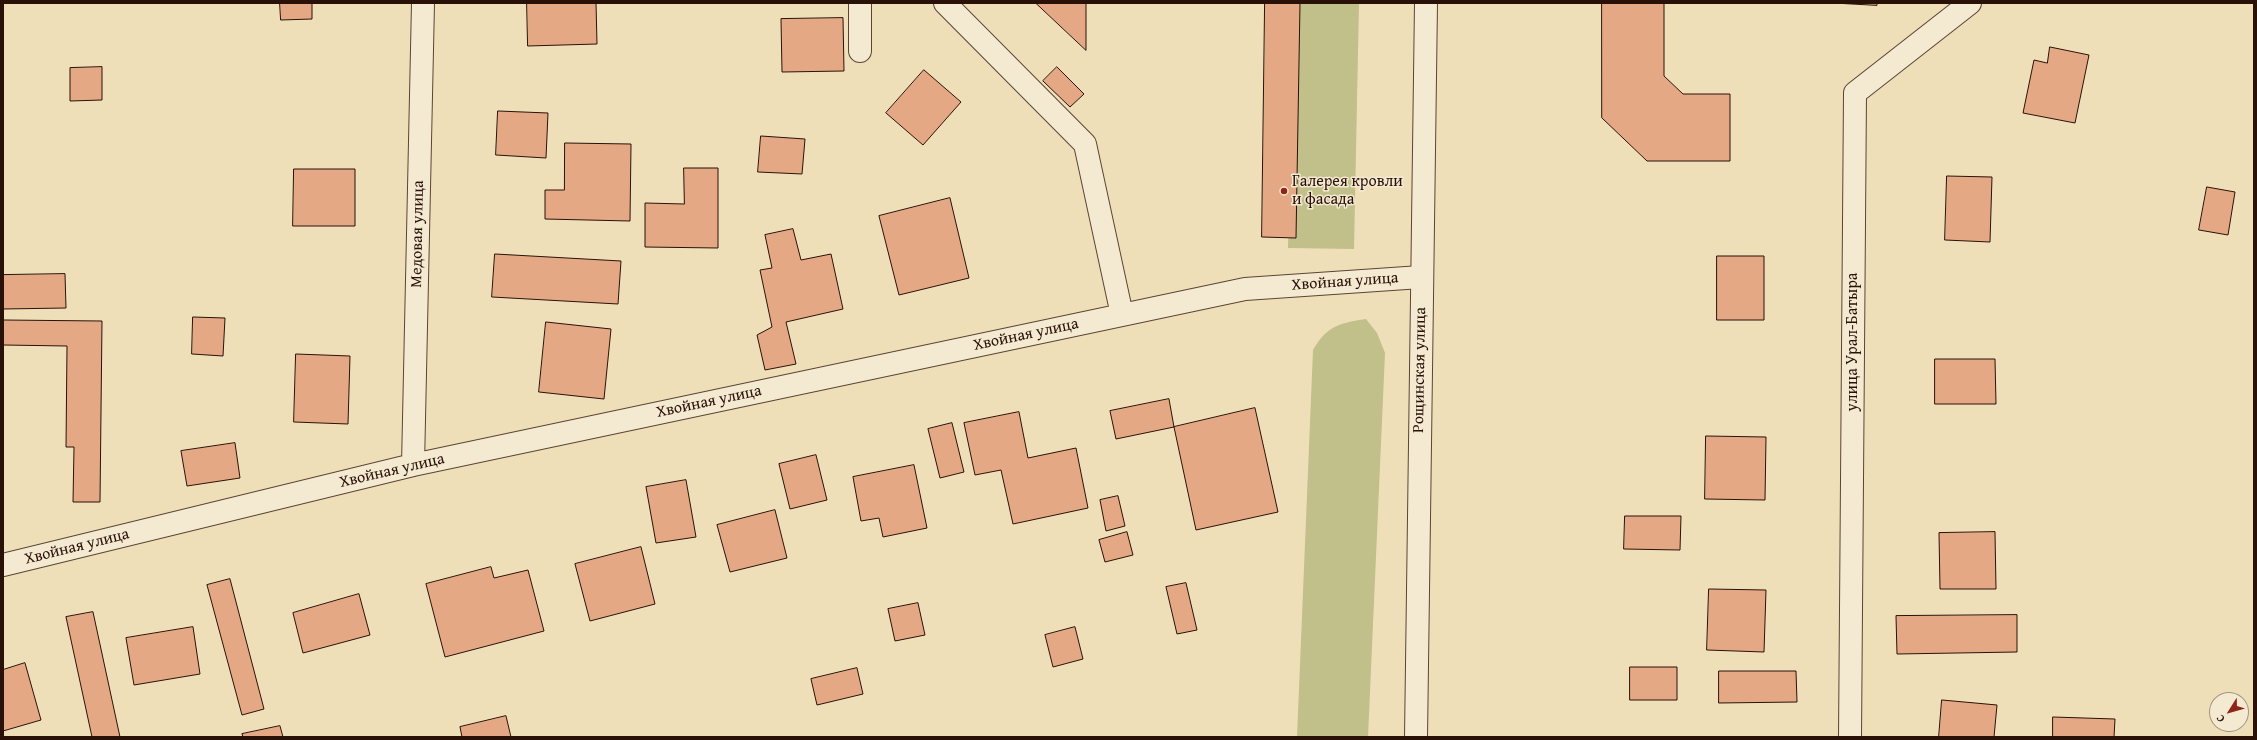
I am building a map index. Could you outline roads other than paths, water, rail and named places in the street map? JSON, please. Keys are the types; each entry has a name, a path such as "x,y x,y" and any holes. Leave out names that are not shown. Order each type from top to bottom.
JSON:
{"street":[{"name":"Медовая улица","path":"413,465 423,3"},
{"path":"860,3 860,51"},
{"path":"945,3 1085,144 1122,315"},
{"name":"Рощинская улица","path":"1416,737 1426,3"},
{"name":"улица Урал-Батыра","path":"1850,737 1855,93 1970,3"},
{"name":"Хвойная улица","path":"3,565 413,465 1245,289 1422,277"}],"place":[{"name":"Галерея кровли и фасада","path":"1284,191"}]}
